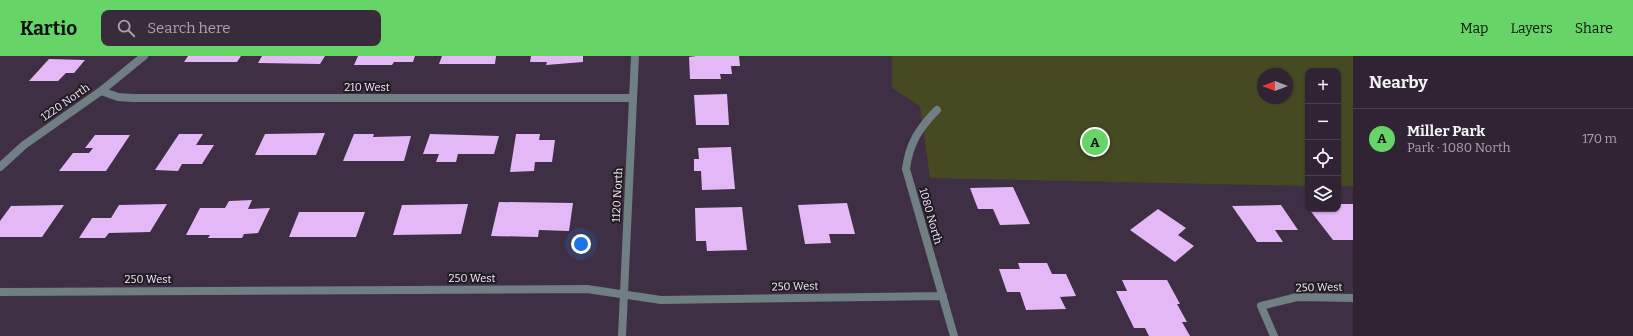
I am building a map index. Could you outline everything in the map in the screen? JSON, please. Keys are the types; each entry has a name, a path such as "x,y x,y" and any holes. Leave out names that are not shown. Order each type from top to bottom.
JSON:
{"street":[{"name":"1220 North","path":"0,167 46,128 101,91 144,56"},
{"name":"1120 North","path":"622,336 635,56"},
{"name":"210 West","path":"101,91 118,97 133,98 633,98"},
{"name":"1080 North","path":"937,110 914,135 908,151 906,168 954,336"},
{"name":"250 West","path":"0,292 587,289 661,300 943,296"},
{"name":"250 West","path":"1274,336 1261,306 1297,297 1353,298"}],"green space":[{"path":"892,56 1353,56 1353,186 1341,186 1341,68 1305,68 1305,186 930,178 920,106 892,88"}],"building":[{"path":"188,56 241,56 237,62 184,62"},
{"path":"262,56 325,56 320,64 258,63"},
{"path":"358,56 415,56 413,62 394,62 392,65 354,65"},
{"path":"442,56 496,56 495,64 439,64"},
{"path":"531,56 583,56 583,62 546,65 547,62 530,62"},
{"path":"739,56 740,66 731,66 732,74 720,74 721,79 690,79 689,57"},
{"path":"49,59 85,60 74,73 66,73 58,81 29,81"},
{"path":"727,94 729,125 696,125 694,95"},
{"path":"325,133 316,155 255,155 265,134"},
{"path":"179,134 203,134 196,145 214,145 202,164 182,164 178,171 155,170"},
{"path":"354,134 374,134 373,137 411,136 404,161 343,161"},
{"path":"430,134 499,136 494,154 458,154 456,162 436,162 439,154 423,154"},
{"path":"516,134 540,134 539,140 555,140 552,162 535,162 534,171 510,172"},
{"path":"95,135 130,135 106,171 59,171 73,153 89,153 93,148 85,148"},
{"path":"731,147 735,189 702,190 701,171 694,171 694,159 699,159 698,148"},
{"path":"1013,187 1030,224 1000,225 993,209 978,209 970,188"},
{"path":"252,200 248,209 270,208 258,233 244,234 242,238 208,238 210,235 186,235 200,208 225,208 229,201"},
{"path":"499,202 573,203 569,231 539,230 538,237 491,236"},
{"path":"847,203 855,234 829,234 831,243 805,244 798,205"},
{"path":"167,204 150,232 109,233 105,238 79,238 92,218 111,218 119,205"},
{"path":"468,204 461,234 393,235 402,205"},
{"path":"1341,204 1353,204 1353,240 1333,240 1311,212 1341,212"},
{"path":"64,205 42,237 0,237 0,221 11,206"},
{"path":"1281,205 1298,230 1275,230 1283,242 1257,242 1232,206"},
{"path":"742,207 747,250 707,251 706,241 696,241 695,208"},
{"path":"1158,209 1186,228 1178,235 1194,246 1175,262 1130,230"},
{"path":"299,212 365,212 356,237 289,237"},
{"path":"1018,263 1047,263 1052,274 1066,274 1076,296 1060,297 1066,309 1026,310 1020,292 1007,292 999,269 1020,269"},
{"path":"1122,280 1167,280 1180,304 1177,304 1187,322 1182,322 1190,336 1149,336 1145,328 1134,328 1116,291 1127,291"}],"place":[{"name":"Miller Park","path":"1095,142"}]}
